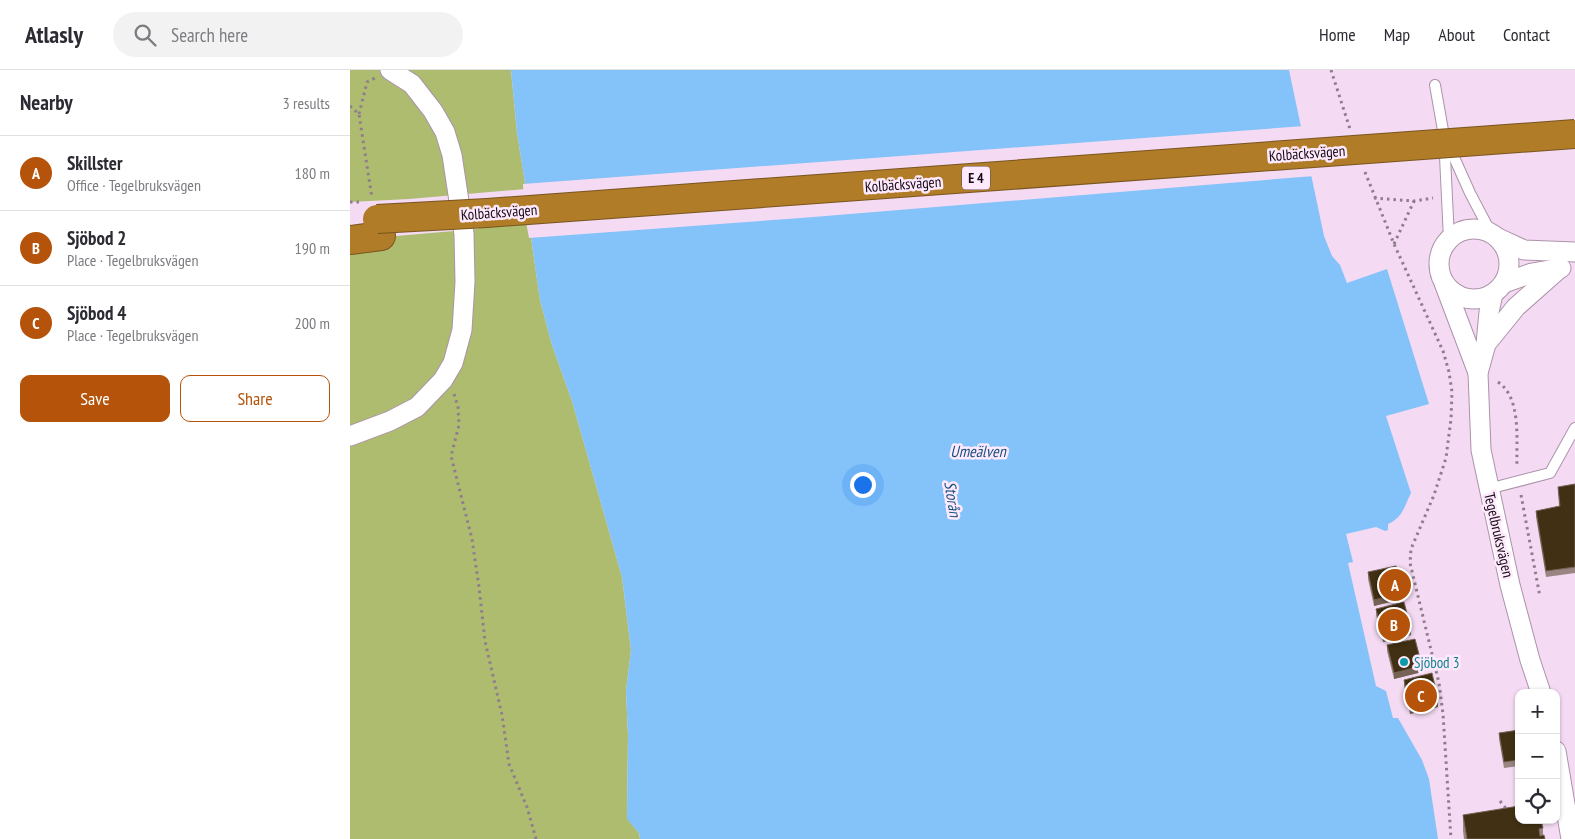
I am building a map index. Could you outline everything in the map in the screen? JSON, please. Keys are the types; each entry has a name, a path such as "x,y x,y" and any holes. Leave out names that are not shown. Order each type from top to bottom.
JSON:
{"highway":[{"name":"Kolbäcksvägen","path":"350,240 377,219 487,214 1575,134"},
{"name":"Kolbäcksvägen","path":"350,222 1575,152"}],"street":[{"path":"350,436 390,421 417,407 443,380 453,363 462,330 465,282 464,234 452,155 445,132 412,84 386,72"},
{"path":"1567,266 1532,273 1480,299 1470,299 1457,294 1444,282 1441,276 1439,261 1444,246 1449,240 1462,230 1471,229 1480,229 1524,250 1575,252"},
{"path":"1486,344 1489,312 1499,288 1508,274 1509,259 1504,245 1494,235"},
{"name":"Tegelbruksvägen","path":"1540,689 1510,585 1480,450 1478,373 1486,344 1516,307 1567,266"},
{"name":"Tegelbruksvägen","path":"1444,282 1478,373"},
{"path":"1560,774 1571,839"}],"lane":[{"path":"1434,86 1444,136 1449,240"},
{"path":"1444,136 1470,193 1494,235"},
{"path":"1488,488 1550,473 1575,428"}],"path":[{"path":"377,219 359,114 366,82 386,72"},
{"path":"350,106 359,114"},
{"path":"1438,198 1414,201 1374,198 1443,351 1452,392 1446,458 1434,496 1410,549 1410,563 1439,683 1443,714 1451,839"},
{"path":"1394,244 1414,201"},
{"path":"1449,372 1478,373 1490,377 1503,385 1513,401 1516,417 1518,481 1540,597"},
{"path":"443,380 453,392 458,407 459,425 451,456 472,539 485,641 502,715 509,764 527,807 536,839"},
{"path":"1500,801 1510,814"}],"green space":[{"path":"350,70 511,70 517,133 526,189 350,202"},
{"path":"527,210 540,300 552,345 572,401 622,577 631,650 626,691 628,735 627,818 639,833 640,839 350,839 350,240 477,229"}],"water":[{"name":"Umeälven","path":"511,70 1289,70 1324,236 1332,256 1340,265 1347,283 1387,269 1429,404 1386,416 1411,493 1402,511 1397,518 1388,524 1388,530 1385,531 1376,527 1346,534 1353,562 1348,563 1376,686 1386,691 1393,718 1398,718 1422,760 1429,779 1438,839 640,839 639,833 627,819 628,735 626,691 631,650 622,577 572,401 552,345 540,300 517,133"}],"pier":[{"path":"1304,126 1314,176 529,238 524,211 523,184"}],"building":[{"path":"1575,484 1575,567 1546,571 1536,511 1560,506 1558,487"},
{"path":"1396,566 1402,593 1374,600 1368,572"},
{"path":"1404,602 1411,629 1383,636 1376,609"},
{"name":"Sjöbod 3","path":"1415,639 1422,666 1394,673 1387,645"},
{"path":"1432,673 1438,700 1410,707 1404,680"},
{"path":"1515,731 1515,761 1504,762 1499,733"},
{"path":"1515,807 1515,824 1542,824 1543,828 1539,829 1540,836 1544,835 1545,839 1467,839 1463,815"}],"place":[{"name":"Skillster","path":"1395,585"},
{"name":"Sjöbod 2","path":"1394,625"},
{"name":"Sjöbod 3","path":"1404,662"},
{"name":"Sjöbod 4","path":"1421,696"}],"water label":[{"name":"Storån","path":"953,499"}]}
